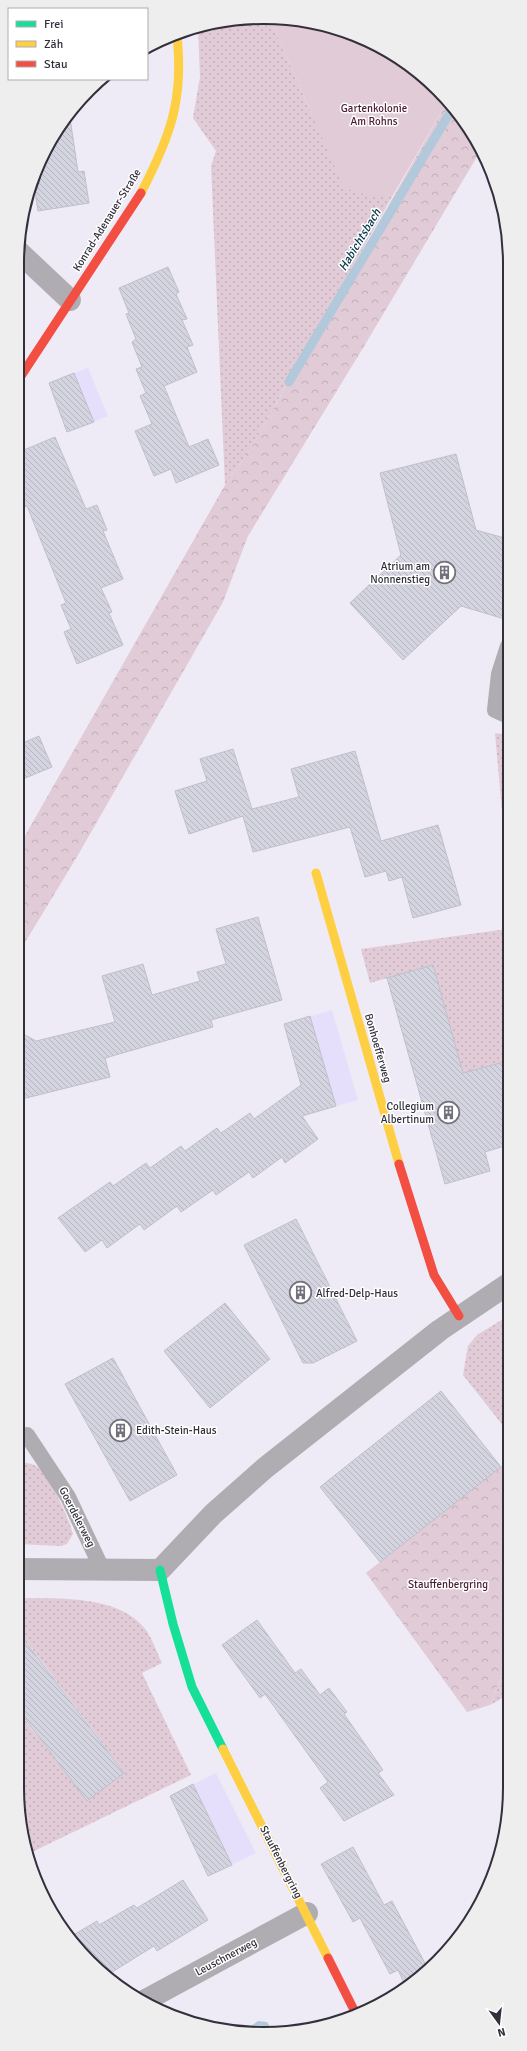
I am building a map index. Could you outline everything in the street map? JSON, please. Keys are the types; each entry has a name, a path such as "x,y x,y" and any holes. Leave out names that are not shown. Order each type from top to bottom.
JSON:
{"street":[{"name":"Konrad-Adenauer-Straße","path":"24,371 140,195 160,156 176,108 180,64 177,40"},
{"path":"24,257 70,300"},
{"name":"Bonhoefferweg","path":"316,873 390,1134 434,1275 459,1316"},
{"path":"24,1569 104,1571 160,1570 213,1514 265,1468 459,1316 503,1287"},
{"name":"Stauffenbergring","path":"160,1570 173,1624 192,1687 307,1913 354,2009"},
{"name":"Leuschnerweg","path":"150,1998 307,1913"}],"lane":[{"path":"503,662 499,674 494,710 503,714"},
{"name":"Goerdelerweg","path":"24,1438 27,1435 68,1496 104,1571"}],"shaded area":[{"path":"88,368 108,416 68,432 49,383"},
{"path":"332,1010 358,1100 310,1114 284,1024"},
{"path":"216,1773 256,1853 209,1876 170,1796"}],"green space":[{"path":"273,25 312,115 366,195 393,195 251,448 225,485 211,166 216,151 193,118 200,77 198,33 232,26"},
{"name":"Gartenkolonie Am Rohns","path":"273,25 295,26 325,32 355,42 397,64 421,83 444,106 393,195 366,195 344,188"},
{"path":"444,107 463,130 477,156 363,348 248,536 223,602 78,855 24,944 24,837 225,485 251,448"},
{"path":"495,733 503,734 503,823"},
{"path":"503,930 503,1062 463,1073 433,965 370,983 361,949"},
{"path":"503,1319 503,1426 463,1375 468,1346 477,1335"},
{"path":"24,1463 32,1464 41,1471 47,1478 63,1508 73,1534 67,1544 61,1546 24,1544"},
{"name":"Stauffenbergring","path":"503,1465 503,1672 490,1705 467,1712 366,1573"},
{"path":"24,1598 68,1599 104,1604 120,1610 134,1618 146,1630 162,1663 142,1673 191,1775 33,1852 26,1819 24,1788 24,1719 87,1800 124,1772 28,1643 24,1646"},
{"path":"503,1673 503,1698 490,1705"}],"water":[{"path":"258,2021 267,2022 270,2027 264,2027 250,2026"}],"building":[{"path":"70,121 78,172 84,171 89,203 38,211 35,193 42,172 56,144"},
{"path":"168,267 179,292 176,294 187,319 182,320 193,345 187,347 197,372 164,386 189,447 208,439 219,465 176,483 171,469 154,476 135,431 152,424 140,396 146,393 136,369 142,367 132,342 136,339 126,314 129,313 119,288"},
{"path":"74,373 94,422 67,432 49,383"},
{"path":"55,437 86,509 97,505 107,530 103,531 123,579 101,588 112,612 109,613 123,645 77,664 64,632 71,629 61,605 66,603 27,506 25,507 24,505 24,450"},
{"name":"Atrium am Nonnenstieg","path":"456,454 476,530 503,538 503,619 461,606 403,660 350,603 401,555 380,473"},
{"path":"39,736 52,767 24,779 24,742"},
{"path":"233,749 252,809 299,797 291,769 355,751 381,841 438,825 461,905 413,918 402,877 389,881 386,871 365,877 350,827 253,852 243,816 189,834 175,791 207,781 200,759"},
{"path":"258,917 282,1000 211,1020 213,1027 105,1058 110,1077 24,1098 24,1034 36,1041 115,1022 102,976 143,964 152,995 200,981 197,972 226,964 216,929"},
{"name":"Collegium Albertinum","path":"433,965 463,1073 503,1062 503,1147 485,1152 490,1171 445,1184 387,978"},
{"path":"310,1016 336,1106 302,1116 318,1139 285,1163 282,1157 253,1178 249,1172 216,1195 213,1190 181,1212 177,1206 144,1230 140,1224 107,1248 102,1240 85,1252 58,1218 110,1182 113,1186 146,1163 150,1168 181,1146 185,1151 217,1128 221,1133 250,1113 254,1119 301,1085 284,1024"},
{"name":"Alfred-Delp-Haus","path":"296,1219 357,1341 313,1363 303,1363 244,1245"},
{"path":"225,1303 270,1359 210,1408 164,1351"},
{"name":"Edith-Stein-Haus","path":"113,1358 177,1475 130,1501 65,1384"},
{"path":"441,1391 501,1467 380,1562 320,1487"},
{"path":"257,1620 295,1673 301,1669 320,1695 329,1688 347,1712 344,1714 383,1770 378,1773 394,1795 344,1821 320,1788 328,1782 265,1694 260,1698 222,1645"},
{"path":"24,1639 124,1773 87,1801 24,1717"},
{"path":"193,1784 232,1865 208,1876 170,1796"},
{"path":"353,1847 384,1905 392,1901 425,1964 404,1982 398,1970 390,1974 360,1918 353,1922 321,1864"},
{"path":"183,1880 208,1920 157,1951 154,1946 111,1973 94,1957 74,1934 97,1921 99,1925 134,1905 137,1908"}],"waterway":[{"name":"Habichtsbach","path":"289,382 450,113"}],"traffic: fast":[{"path":"160,1570 173,1624 192,1687 223,1749"}],"traffic: slow":[{"path":"141,193 160,154 172,118 178,80 179,59 177,40"},
{"path":"316,873 399,1164"},
{"path":"223,1749 328,1958"}],"traffic: jam":[{"path":"24,371 141,193"},
{"path":"399,1164 434,1275 459,1316"},
{"path":"328,1958 354,2009"}],"place":[{"name":"Atrium am Nonnenstieg","path":"445,572"},
{"name":"Collegium Albertinum","path":"449,1112"},
{"name":"Alfred-Delp-Haus","path":"301,1293"},
{"name":"Edith-Stein-Haus","path":"121,1430"}]}
